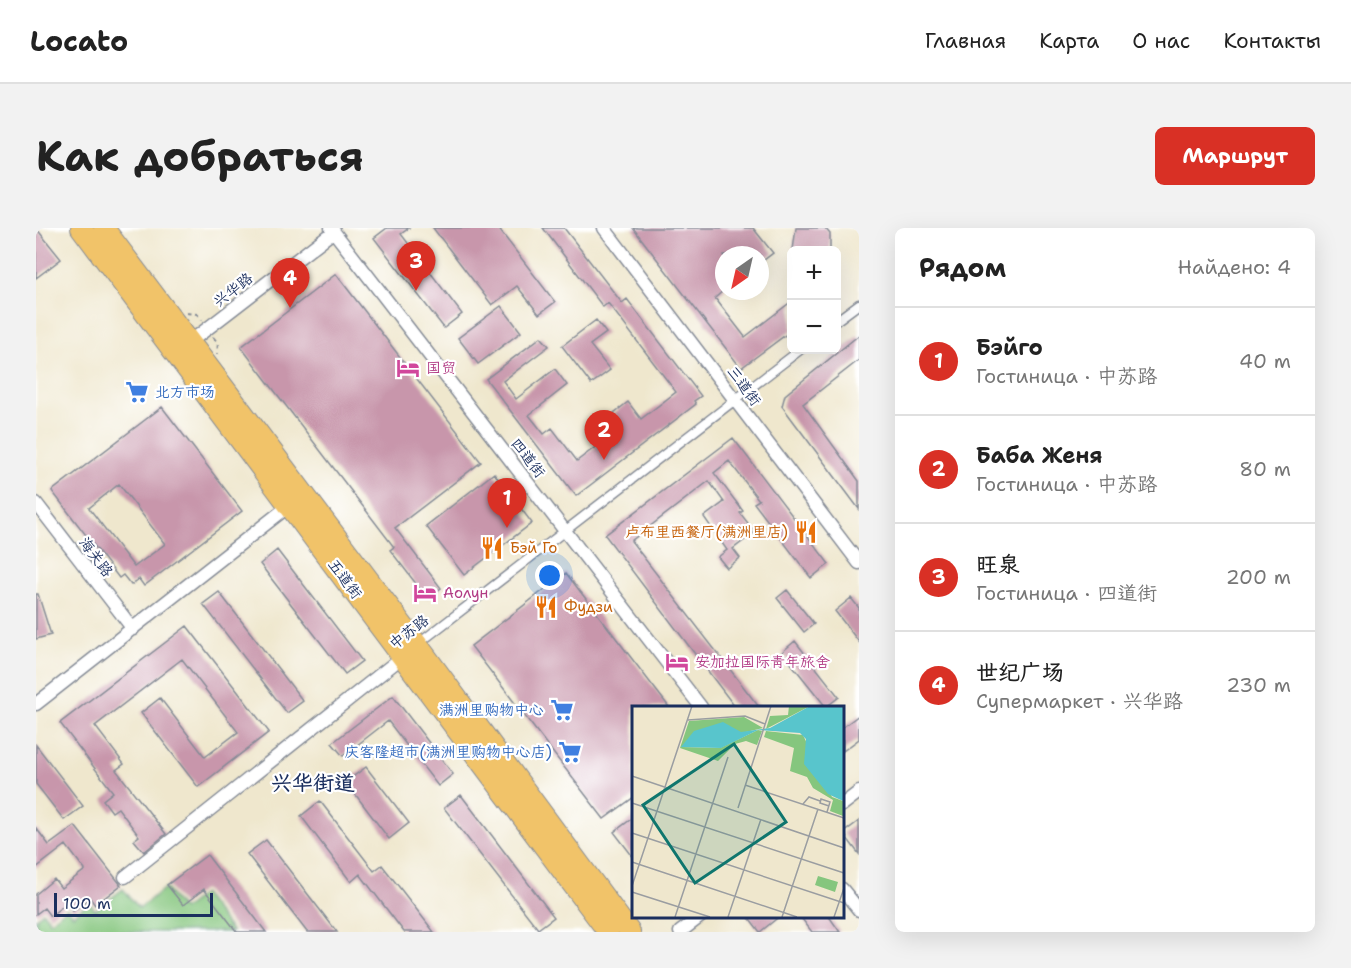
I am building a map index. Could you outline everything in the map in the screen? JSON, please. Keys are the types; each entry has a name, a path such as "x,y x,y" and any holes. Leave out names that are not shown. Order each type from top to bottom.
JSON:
{"highway":[{"name":"五道街","path":"81,228 183,347"},
{"name":"五道街","path":"104,228 183,347 410,650 630,932"},
{"name":"五道街","path":"410,650 608,932"}],"street":[{"name":"三道街","path":"604,228 859,563"},
{"name":"兴华路","path":"183,347 334,229"},
{"name":"四道街","path":"334,229 700,706"},
{"path":"841,318 859,304"},
{"name":"中苏路","path":"125,877 410,650 795,354"},
{"name":"海关路","path":"36,503 133,629"},
{"path":"36,704 281,512"},
{"path":"844,804 859,792"},
{"path":"844,890 859,910"},
{"path":"680,932 699,917"}],"green space":[{"path":"165,888 183,910 203,894 232,932 36,932 36,918 43,912 50,921 67,908 73,915 89,902 95,910 123,889 139,908"}],"building":[{"path":"36,228 61,259 36,278"},
{"path":"387,228 409,228 401,234 462,314 444,328 374,238"},
{"path":"433,228 498,228 555,302 539,314 517,286 492,305"},
{"path":"543,228 564,228 622,303 627,299 701,396 694,401 696,404 576,496 486,379 541,337 549,346 503,381 516,399 555,369 567,385 529,415 544,434 552,428 577,461 623,426 614,413 628,402 641,419 676,392 608,303 603,307"},
{"path":"633,228 753,228 767,246 715,246 715,300 745,337 787,305 787,334 741,368"},
{"path":"796,228 825,228 830,234 830,246 794,246"},
{"path":"336,274 481,462 395,528 441,588 427,598 390,550 394,547 241,347"},
{"path":"501,306 521,332 478,364 458,338"},
{"path":"596,320 606,333 590,345 610,370 591,384 562,346"},
{"path":"859,335 859,360 803,404 859,481 859,509 782,406 785,395 836,354 841,354 841,350"},
{"path":"162,407 242,511 144,586 139,579 131,585 123,575 119,578 52,491","holes":["119,484 165,544 134,567 89,508"]},
{"path":"733,438 829,564 811,578 754,503 759,500 729,461 714,473 743,511 740,513 755,532 733,549 740,558 727,568 718,557 727,550 704,517 724,502 709,481 631,541 758,706 734,706 605,535"},
{"path":"494,473 532,523 464,575 426,526"},
{"path":"277,550 362,661 345,674 260,564"},
{"path":"566,573 668,706 632,706 632,798 604,819 471,646"},
{"path":"787,590 814,624 804,632 777,598"},
{"path":"219,592 303,701 287,713 203,604"},
{"path":"36,594 38,594 51,635 36,639"},
{"path":"851,598 859,608 859,642 835,611"},
{"path":"187,626 269,732 198,787 141,713 160,698 205,757 238,732 182,659 95,726 124,764 116,770 166,834 144,852 134,840 139,836 118,808 112,812 103,800 113,792 60,723"},
{"path":"795,641 839,697 825,706 782,652"},
{"path":"393,696 453,774 438,786 388,721 343,756 332,743"},
{"path":"859,715 859,739 844,750 844,726"},
{"path":"36,745 83,806 64,820 36,784"},
{"path":"366,767 409,823 389,839 346,782"},
{"path":"461,795 554,917 538,929 444,808"},
{"path":"320,801 374,871 382,865 434,932 404,932 360,874 351,882 301,816"},
{"path":"632,818 632,855 614,832"},
{"path":"859,821 859,854 844,834"},
{"path":"75,826 121,885 95,905 90,898 73,911 67,903 50,916 44,908 36,914 36,894 54,879 61,888 85,870 66,845 36,868 36,828 49,845"},
{"path":"266,840 337,932 307,932 247,854"},
{"path":"207,855 266,932 237,932 204,889 183,905 167,885"},
{"path":"749,917 779,917 760,932"},
{"path":"801,917 829,917 840,932 812,932"}],"place":[{"name":"旺泉","path":"416,291"},
{"name":"世纪广场","path":"290,308"},
{"name":"国贸","path":"408,368"},
{"name":"北方市场","path":"137,392"},
{"name":"Баба Женя","path":"604,460"},
{"name":"Бэйго","path":"507,528"},
{"name":"卢布里西餐厅(满洲里店)","path":"806,532"},
{"name":"Бэй Го","path":"492,548"},
{"name":"Аолун","path":"425,593"},
{"name":"Фудзи","path":"546,607"},
{"name":"安加拉国际青年旅舍","path":"677,662"},
{"name":"满洲里购物中心","path":"562,710"},
{"name":"庆客隆超市(满洲里购物中心店)","path":"570,752"}],"district":[{"name":"兴华街道","path":"313,783"}]}
